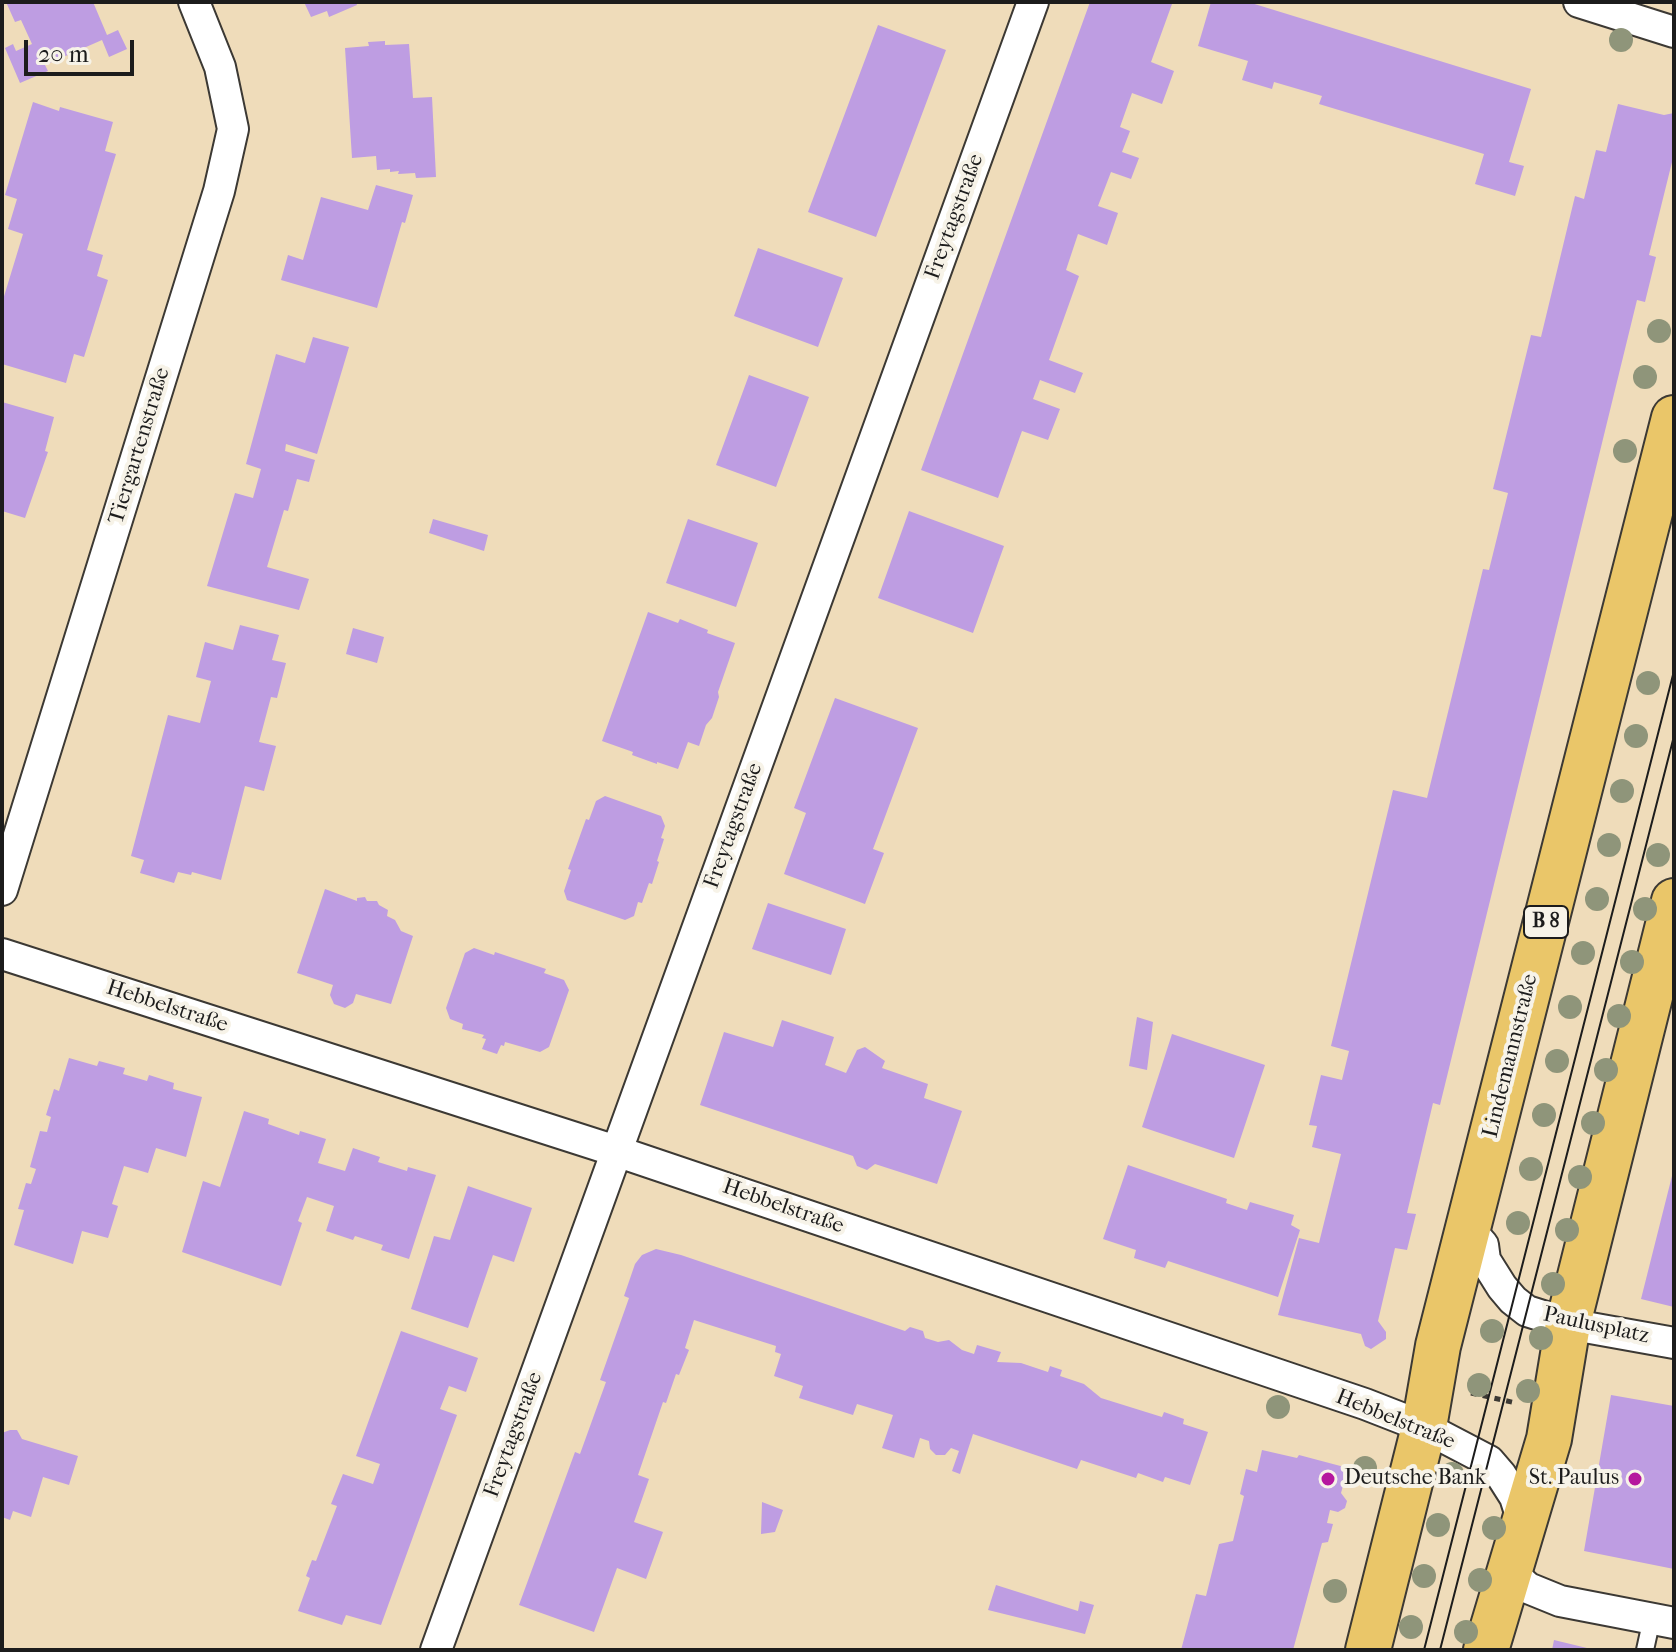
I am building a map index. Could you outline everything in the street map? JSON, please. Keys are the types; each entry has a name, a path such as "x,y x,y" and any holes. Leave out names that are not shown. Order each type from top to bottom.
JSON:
{"main road":[{"name":"Lindemannstraße","path":"1368,1650 1424,1427 1468,1228 1674,418"},
{"path":"1486,1650 1549,1439 1568,1324 1674,901"}],"street":[{"name":"Tiergartenstraße","path":"2,890 219,191 233,129 220,67 194,2"},
{"name":"Freytagstraße","path":"436,1650 1033,2"},
{"path":"1579,2 1674,32"},
{"name":"Hebbelstraße","path":"2,954 616,1151 1365,1404 1424,1427 1489,1461 1515,1497 1523,1522"},
{"name":"Paulusplatz","path":"1468,1228 1483,1245 1485,1260 1513,1300 1527,1311 1568,1324 1674,1343"},
{"path":"1509,1571 1528,1588 1560,1601 1663,1620"}],"lane":[{"path":"1645,1650 1663,1620"}],"path":[{"path":"1432,1384 1553,1411"}],"building":[{"path":"6,2 93,2 107,35 118,30 127,49 109,57 102,40 45,65 48,71 20,83 5,48 13,44 16,51 32,44 21,20 15,22"},
{"path":"304,2 356,2 357,5 329,17 327,11 311,17"},
{"path":"1090,2 1172,4 1151,62 1174,71 1162,104 1132,93 1120,127 1130,131 1122,152 1139,158 1131,179 1111,172 1098,206 1118,213 1107,245 1078,234 1066,270 1079,276 1049,360 1083,373 1075,393 1040,380 1033,399 1060,409 1048,440 1022,431 998,498 921,470"},
{"path":"1211,2 1248,2 1531,89 1509,162 1524,166 1515,196 1475,184 1484,154 1319,104 1322,96 1274,82 1272,89 1242,80 1248,61 1198,46"},
{"path":"878,25 946,50 876,237 808,212"},
{"path":"385,41 385,45 409,44 413,98 432,97 436,177 416,178 415,173 377,170 376,156 352,158 345,48"},
{"path":"33,102 59,111 60,107 113,122 105,151 116,154 87,250 103,255 97,276 108,280 84,357 74,354 66,383 2,364 2,303 23,234 8,229 17,199 5,195"},
{"path":"1618,104 1664,115 1674,113 1674,154 1649,255 1656,257 1645,302 1637,300 1440,1105 1433,1103 1407,1213 1416,1214 1407,1250 1395,1248 1378,1321 1386,1332 1386,1339 1371,1349 1365,1346 1361,1334 1278,1315 1299,1238 1319,1243 1341,1154 1312,1147 1317,1126 1309,1125 1321,1075 1342,1080 1349,1051 1331,1046 1393,790 1427,798 1483,569 1489,570 1508,493 1493,489 1531,335 1541,337 1575,196 1584,199 1596,150 1606,152"},
{"path":"376,185 413,195 377,308 281,280 288,255 303,260 321,197 368,210"},
{"path":"758,248 843,278 818,347 734,316"},
{"path":"313,337 349,347 317,454 286,444 285,451 315,460 309,482 297,479 267,567 309,579 299,610 207,586 235,493 253,498 261,469 246,464 276,354 305,363"},
{"path":"749,375 809,397 776,487 716,465"},
{"path":"2,402 54,417 45,451 48,452 25,518 2,511"},
{"path":"909,511 1004,546 973,633 878,598"},
{"path":"433,519 488,535 484,551 429,533"},
{"path":"688,519 758,543 736,607 666,583"},
{"path":"648,612 678,623 680,619 735,643 712,718 706,725 699,746 688,742 678,769 632,755 633,752 602,741"},
{"path":"240,625 279,635 272,660 286,663 277,698 271,697 259,742 276,746 264,791 245,786 221,880 192,872 191,875 178,872 174,883 140,873 144,860 131,856 168,715 200,723 211,681 196,677 205,642 233,650"},
{"path":"353,628 384,637 377,663 346,654"},
{"path":"835,698 918,728 873,849 884,853 865,904 784,874 806,813 794,808"},
{"path":"605,796 661,816 665,826 652,884 649,883 642,903 638,902 634,916 625,920 567,900 564,891 571,870 568,869 586,819 589,820 596,801"},
{"path":"325,889 357,901 357,898 365,897 367,901 377,901 388,910 387,916 395,920 401,931 413,936 391,1004 356,994 353,1003 345,1008 334,1004 330,995 333,985 297,973"},
{"path":"768,903 846,929 831,975 752,949"},
{"path":"474,948 546,969 544,973 564,980 569,990 549,1047 540,1052 505,1042 497,1054 482,1049 486,1039 482,1038 484,1035 462,1029 463,1024 450,1019 446,1008 465,953"},
{"path":"1137,1017 1153,1022 1147,1070 1129,1066"},
{"path":"782,1020 834,1037 825,1065 846,1073 857,1050 865,1047 885,1061 882,1068 928,1084 924,1098 962,1111 937,1184 875,1164 867,1170 857,1166 853,1156 700,1105 724,1032 773,1047"},
{"path":"1172,1034 1265,1065 1234,1158 1142,1127"},
{"path":"69,1058 97,1066 99,1061 125,1068 123,1074 147,1081 149,1075 174,1083 173,1089 202,1097 186,1157 156,1148 148,1173 124,1166 112,1204 118,1206 108,1238 82,1231 73,1264 14,1245 24,1210 18,1209 26,1183 31,1184 36,1169 30,1167 40,1131 47,1132 51,1117 46,1115 54,1089 59,1091"},
{"path":"244,1111 269,1119 268,1124 299,1135 300,1131 326,1139 318,1163 345,1171 353,1148 380,1157 378,1162 407,1171 408,1167 436,1175 409,1259 381,1250 383,1245 326,1231 334,1206 307,1197 298,1221 302,1223 281,1286 182,1252 203,1181 220,1187"},
{"path":"1128,1165 1227,1199 1226,1203 1247,1210 1250,1202 1294,1215 1291,1225 1300,1230 1278,1297 1168,1261 1165,1268 1134,1258 1136,1250 1103,1239"},
{"path":"1674,1173 1674,1307 1641,1299"},
{"path":"468,1186 532,1208 514,1262 493,1255 468,1328 411,1309 434,1236 450,1240"},
{"path":"656,1249 905,1331 910,1327 923,1331 925,1338 938,1342 949,1340 974,1354 977,1345 1001,1352 997,1362 1021,1363 1048,1372 1050,1366 1062,1370 1060,1376 1084,1384 1101,1398 1162,1417 1164,1412 1184,1419 1183,1424 1208,1432 1190,1485 1165,1477 1163,1482 1138,1473 1136,1478 1081,1460 1077,1469 973,1434 960,1474 952,1471 959,1451 951,1448 945,1455 936,1455 930,1449 929,1441 920,1438 914,1458 882,1448 893,1415 857,1404 853,1415 799,1398 803,1386 774,1376 781,1354 775,1352 776,1346 694,1320 685,1348 689,1350 666,1403 663,1402 638,1475 649,1479 634,1522 663,1532 646,1579 617,1568 594,1632 519,1605 575,1452 580,1454 606,1382 600,1380 629,1298 624,1296 635,1264 642,1255"},
{"path":"401,1331 478,1358 466,1392 449,1386 440,1409 457,1415 381,1625 346,1615 342,1625 298,1611 310,1578 306,1576 312,1560 316,1561 337,1506 331,1504 343,1474 373,1484 380,1464 356,1456"},
{"name":"St. Paulus","path":"1611,1395 1674,1406 1674,1569 1584,1551"},
{"path":"17,1430 22,1439 78,1456 69,1485 43,1477 31,1517 13,1511 10,1520 2,1517 2,1433"},
{"path":"1262,1450 1297,1458 1299,1455 1348,1468 1341,1493 1347,1501 1345,1508 1338,1512 1330,1510 1327,1523 1333,1524 1328,1542 1322,1543 1293,1650 1181,1650 1196,1594 1206,1596 1219,1544 1233,1541 1244,1496 1240,1494 1246,1469 1257,1472"},
{"path":"762,1502 783,1510 775,1532 761,1534"},
{"path":"996,1585 1078,1611 1080,1601 1094,1605 1085,1634 988,1610"},
{"path":"1554,1640 1591,1649 1591,1650 1552,1650"}],"tram line":[{"path":"1424,1650 1674,671"},
{"path":"1440,1650 1674,736"}],"place":[{"name":"Deutsche Bank","path":"1328,1479"},
{"name":"St. Paulus","path":"1635,1479"}]}
